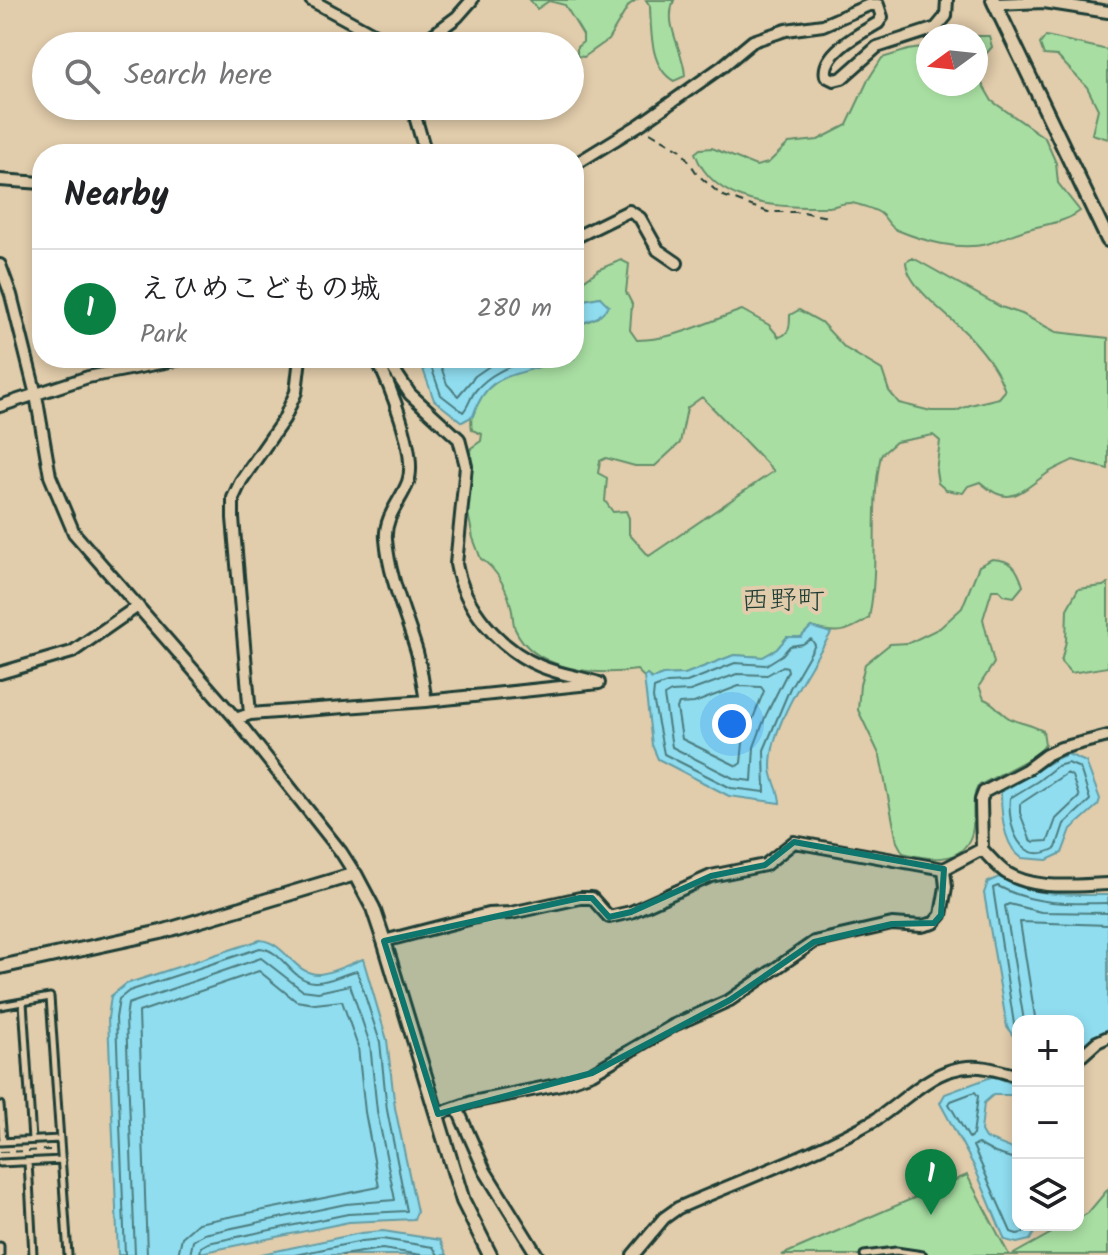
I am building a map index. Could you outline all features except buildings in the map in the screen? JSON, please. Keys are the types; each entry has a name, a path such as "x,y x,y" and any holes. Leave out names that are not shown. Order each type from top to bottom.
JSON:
{"street":[{"path":"311,0 369,32"},
{"path":"437,32 457,17 472,0"},
{"path":"584,159 639,125 723,66 741,49 765,36 811,28 869,5 878,5 882,17 878,23 829,59 826,76 834,80 842,78 877,47 936,28 946,16 947,0"},
{"path":"1108,12 1044,2 994,2 1108,240"},
{"path":"416,120 423,144"},
{"path":"0,180 32,182"},
{"path":"584,233 629,211 640,218 658,250 677,263"},
{"path":"0,265 11,295 36,395 50,476 74,533 236,719 355,874 373,908 384,941 463,1201 490,1255"},
{"path":"0,406 88,377 134,368"},
{"path":"250,714 233,498 241,481 284,419 296,392 299,368"},
{"path":"380,368 399,413 408,455 409,479 387,523 385,535 390,565 418,655 426,701"},
{"path":"236,719 250,714 426,701 599,683 542,667 527,659 493,633 478,615 459,580 456,564 466,466 459,439 410,394 393,368"},
{"path":"0,673 72,652 138,606"},
{"path":"1108,736 1046,755 1026,770 984,792 981,800 982,849 1006,872 1024,880 1046,884 1108,884"},
{"path":"384,941 488,914 511,913 580,898 592,898 609,917 631,912 711,876 765,865 794,842 944,869 982,849"},
{"path":"438,1114 472,1102 561,1084 592,1073 674,1025 730,1000 814,942 892,924 922,926 934,923 941,915 946,887 944,869"},
{"path":"0,967 161,932 355,874"},
{"path":"1084,1054 1108,1037"},
{"path":"633,1255 652,1231 678,1208 875,1120 932,1079 950,1070 970,1066 988,1067 1012,1074"},
{"path":"457,1108 485,1171 537,1255"}],"lane":[{"path":"0,1006 50,997 68,1255"},
{"path":"23,1002 32,1140"},
{"path":"0,1105 1,1142 60,1139"},
{"path":"0,1163 62,1160"},
{"path":"28,1162 33,1255"},
{"path":"0,1246 0,1255"},
{"path":"864,1255 896,1251 923,1255"},
{"path":"896,1251 904,1255"}],"path":[{"path":"639,125 681,150 698,175 721,195 768,212 803,212 827,217"},
{"path":"0,1152 55,1150"}],"highlighted area":[{"path":"794,842 944,869 941,915 934,923 892,924 814,942 730,1000 592,1073 438,1114 384,941 580,898 592,898 609,917 631,912 711,876 765,865"}],"green space":[{"path":"530,0 636,0 629,5 608,40 584,57 584,32 565,5 549,1 537,9"},
{"path":"646,0 674,0 672,29 685,76 674,81 666,75 656,58 650,6"},
{"path":"1046,36 1108,50 1108,139 1092,134 1098,109 1087,87 1057,56 1044,55 1040,44"},
{"path":"916,49 916,96 988,94 992,101 1045,138 1056,163 1058,183 1080,211 1061,221 987,244 941,244 897,230 880,213 854,204 809,207 750,200 717,184 704,171 695,153 700,149 712,148 756,166 768,163 789,143 818,140 847,125 882,58"},
{"path":"913,258 1001,307 1056,332 1108,338 1108,469 1073,460 1014,495 999,494 980,482 968,486 963,493 946,490 938,483 936,471 940,441 933,435 896,442 881,455 877,475 874,577 869,618 854,627 835,632 811,627 801,637 787,637 777,649 763,657 734,655 685,674 652,679 647,675 644,677 637,670 604,672 568,668 536,654 524,643 515,629 505,589 492,568 481,559 473,538 466,503 472,477 471,448 481,441 482,434 472,430 472,416 483,394 517,372 529,368 584,368 584,323 598,317 600,297 584,300 584,280 621,260 629,264 626,292 632,304 630,330 637,340 677,334 742,310 769,325 779,337 789,329 790,315 799,310 821,322 845,348 882,370 889,391 899,403 931,411 956,411 999,398 1005,391 982,350 923,292 908,272 906,262","holes":["702,397 774,471 649,556 629,534 626,511 613,512 605,501 607,478 598,473 600,461 606,458 635,466 655,466 680,443 687,408"]},
{"path":"992,559 1013,566 1023,586 1014,597 992,590 983,619 994,663 979,686 984,699 1007,717 1043,731 1045,744 1040,753 978,786 971,836 959,852 942,858 903,853 897,842 880,756 858,710 865,664 890,644 909,643 940,628 962,608 979,566"},
{"path":"1108,583 1108,667 1071,673 1061,662 1066,641 1067,609 1078,589"},
{"path":"967,1175 1009,1255 782,1255"},
{"path":"1108,1189 1108,1255 1012,1255 1055,1231 1084,1231 1084,1215"}],"water":[{"path":"600,297 609,306 598,317 584,323 584,300"},
{"path":"423,368 535,368 508,376 492,385 473,416 462,422 434,400"},
{"path":"811,627 831,633 793,698 777,733 771,767 780,803 729,796 658,759 652,745 644,677 647,675 652,679 685,674 734,655 763,657 777,649 787,637 801,637"},
{"path":"1068,754 1086,762 1100,799 1098,805 1071,829 1062,853 1047,860 1022,858 1007,837 1001,792"},
{"path":"999,877 1039,891 1066,895 1108,895 1108,1032 1084,1047 1084,1015 1012,1015 1012,1034 1007,1027 984,893 988,882"},
{"path":"260,940 277,946 296,965 311,973 331,972 363,959 387,1040 395,1108 417,1212 414,1219 349,1222 190,1255 118,1255 108,1018 111,996 126,984"},
{"path":"994,1076 1012,1083 1011,1095 993,1095 984,1103 981,1131 985,1138 1012,1149 1012,1231 1035,1231 1030,1240 1017,1243 1005,1240 974,1166 940,1103 945,1094"},
{"path":"383,1231 440,1240 447,1255 257,1255 361,1233"}],"place":[{"name":"えひめこどもの城","path":"931,1215"}],"district":[{"name":"西野町","path":"783,601"}]}
